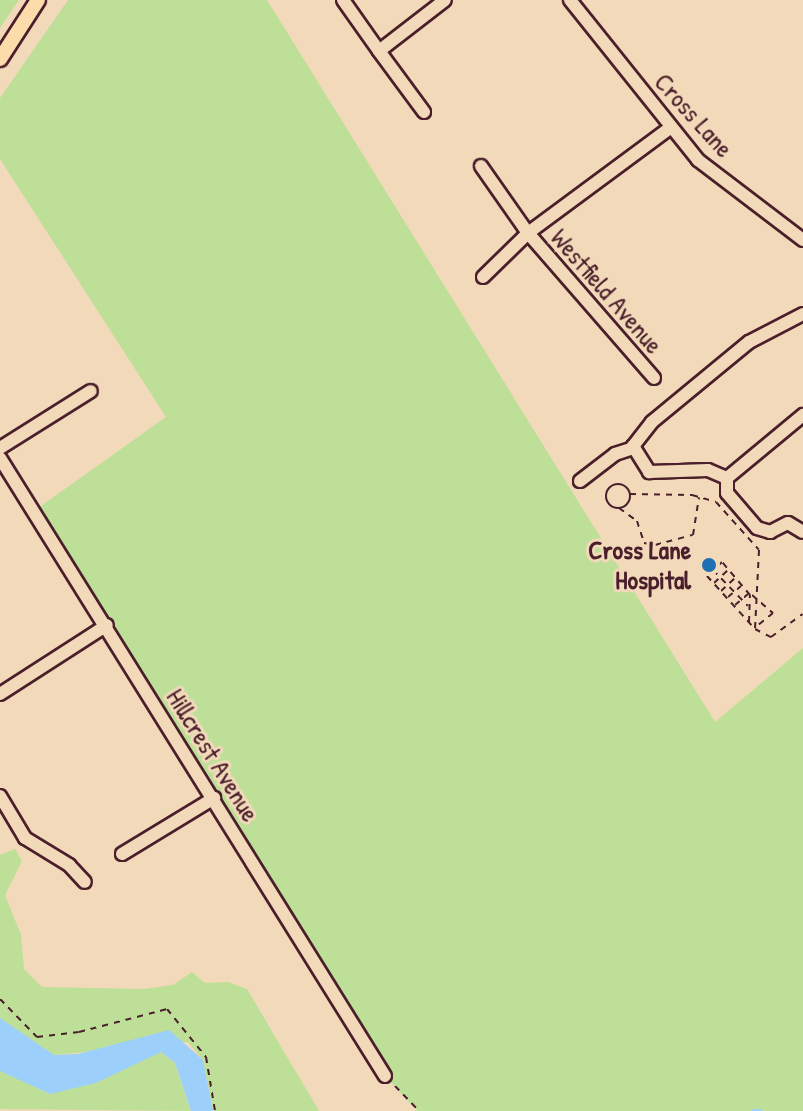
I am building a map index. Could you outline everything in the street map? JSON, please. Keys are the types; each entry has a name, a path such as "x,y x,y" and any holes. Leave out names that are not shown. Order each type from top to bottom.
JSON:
{"main road":[{"path":"0,59 38,0"}],"street":[{"path":"343,0 424,112"},
{"path":"379,51 445,0"},
{"name":"Cross Lane","path":"570,0 698,160 803,240"},
{"name":"Westfield Avenue","path":"483,277 528,233 671,127"},
{"name":"Westfield Avenue","path":"481,166 528,233 654,378"},
{"path":"727,478 708,470 649,472 633,448 635,439 749,342 803,314"},
{"path":"0,448 91,391"},
{"path":"727,478 803,415"},
{"path":"580,481 615,454 633,448"},
{"name":"Hillcrest Avenue","path":"0,458 107,625 385,1076"},
{"path":"727,478 727,493 757,528 770,532 788,523 803,532"},
{"path":"0,694 107,625"},
{"path":"0,796 25,838 69,865 85,882"},
{"path":"122,854 152,840 214,798"}],"path":[{"path":"699,496 693,535 655,545 644,543 637,521 607,500 608,489 619,484 630,494 699,496 716,502 759,550 755,628"},
{"path":"619,508 630,494"},
{"path":"749,622 750,594 722,562 707,576 713,584 727,598 734,606 741,613 749,622 755,628 771,637 803,614"},
{"path":"713,584 729,569"},
{"path":"713,570 749,606"},
{"path":"720,591 736,577"},
{"path":"727,598 743,584"},
{"path":"734,606 750,594 757,595 773,613 755,628"},
{"path":"741,613 749,606"},
{"path":"0,999 37,1037 79,1032 167,1009 206,1057 215,1111"},
{"path":"385,1076 419,1111"}],"green space":[{"path":"0,0 19,0 0,28"},
{"path":"68,0 267,0 715,722 803,648 803,1111 417,1111 385,1076 34,511 166,417 0,159 0,98"},
{"path":"15,849 22,861 5,895 21,935 24,969 42,987 144,989 173,985 192,972 205,983 228,982 247,989 319,1111 213,1111 203,1060 188,1042 54,1055 5,1023 0,1018 0,855"},
{"path":"161,1052 175,1063 191,1111 0,1109 0,1070 50,1094"}],"water":[{"path":"0,1018 54,1055 78,1054 169,1030 203,1060 213,1111 191,1111 175,1063 161,1052 96,1083 50,1094 0,1071"}],"waterway":[{"path":"753,1111 760,1111"}],"place":[{"name":"Cross Lane Hospital","path":"709,565"}]}
